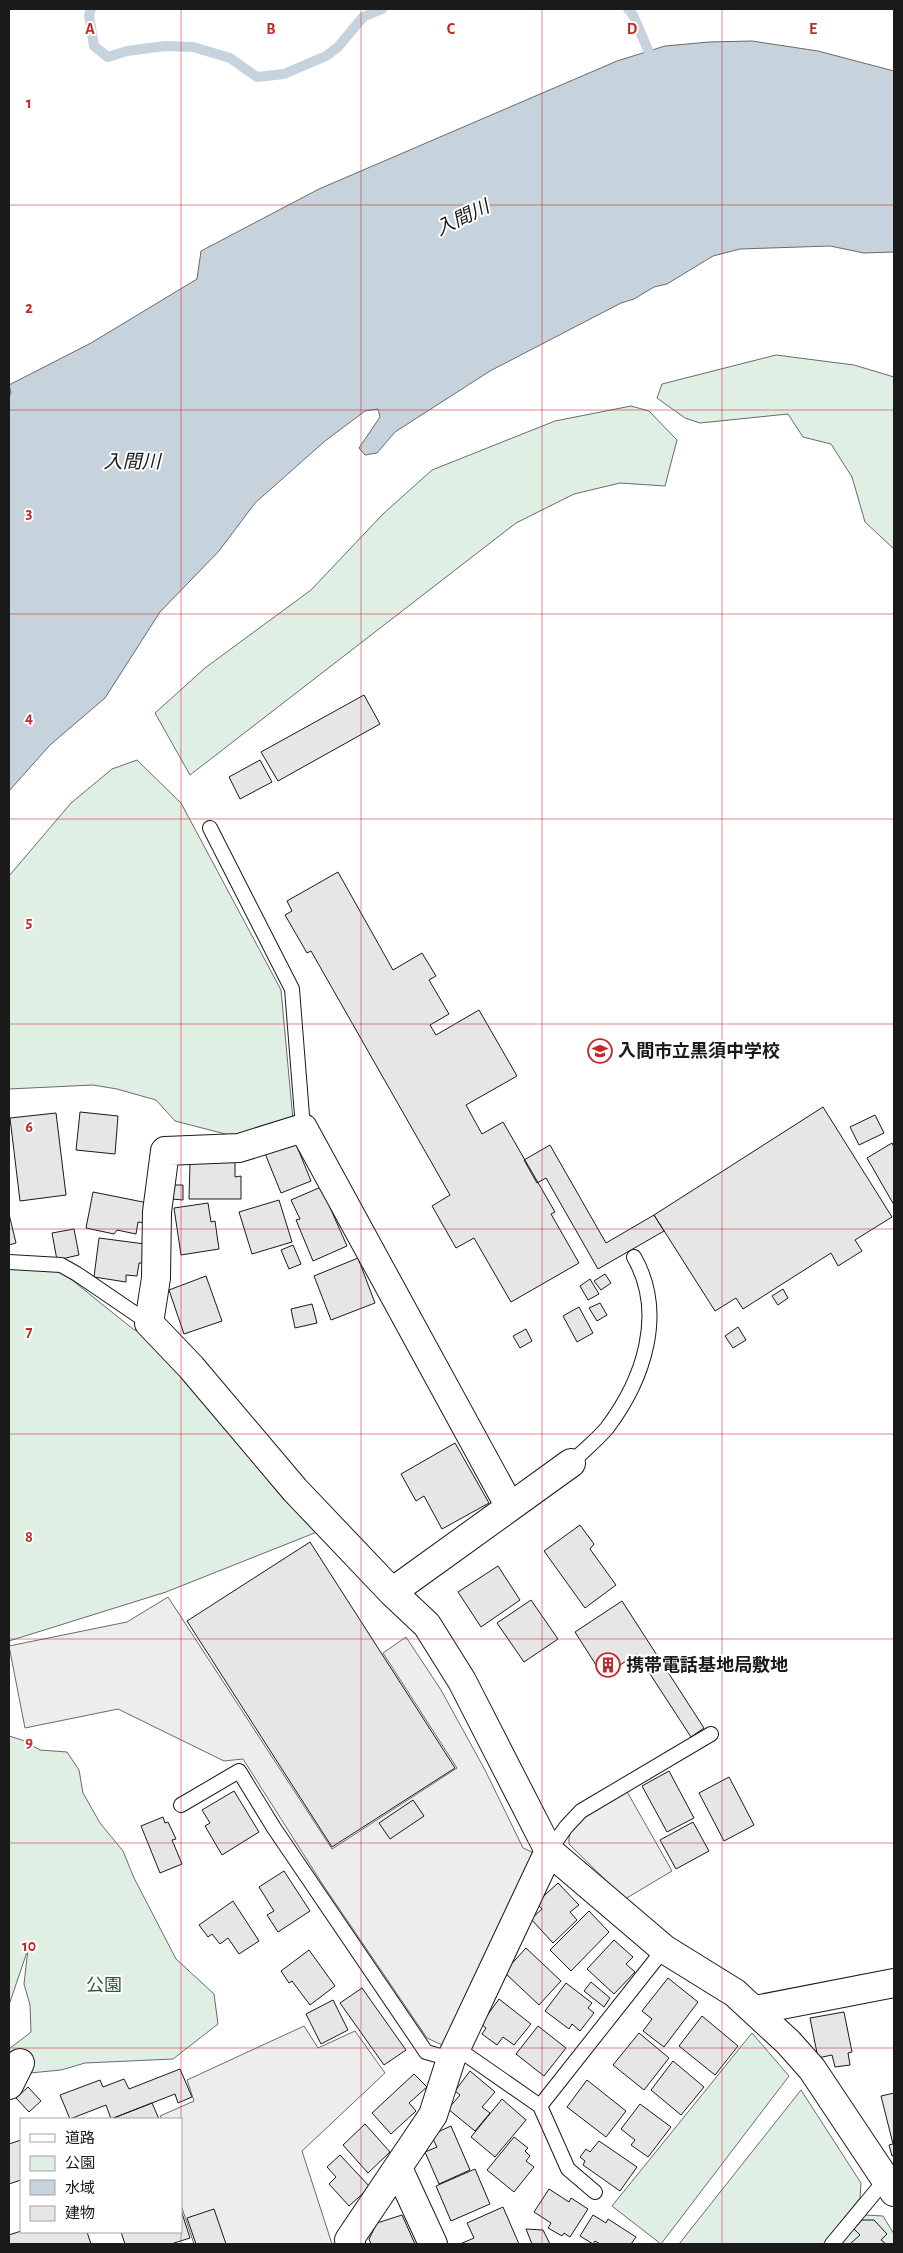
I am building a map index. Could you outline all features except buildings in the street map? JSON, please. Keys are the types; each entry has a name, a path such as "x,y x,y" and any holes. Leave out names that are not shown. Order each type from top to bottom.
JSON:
{"street":[{"path":"510,1507 303,1128 239,1148 165,1151 157,1212 156,1278 148,1323 192,1367 295,1490 392,1592 427,1625 462,1682 549,1851 664,1949 735,1993 788,2042 812,2070 890,2186"},
{"path":"392,1592 571,1463"},
{"path":"351,2244 349,2240 433,2115 454,2054 549,1851"},
{"path":"755,2010 894,1983"},
{"path":"398,2168 433,2244"}],"lane":[{"path":"210,828 292,989 303,1128"},
{"path":"571,1463 605,1429 625,1401 637,1373 648,1338 651,1306 644,1275 634,1257"},
{"path":"9,1262 61,1266 77,1274 148,1323"},
{"path":"549,1851 566,1827 581,1811 711,1734"},
{"path":"181,1805 239,1771 274,1828 426,2052 454,2054 540,2106 568,2169 594,2192"},
{"path":"540,2106 664,1949"},
{"path":"832,2244 890,2186"}],"green space":[{"path":"776,355 854,365 894,377 894,549 865,522 852,477 831,444 803,437 788,414 700,423 685,418 657,398 662,384"},
{"path":"631,406 649,411 677,440 665,486 620,483 574,494 516,523 190,775 155,713 205,668 311,590 383,514 432,470 555,421"},
{"path":"137,760 181,803 281,990 293,1120 237,1137 175,1121 156,1100 117,1089 93,1085 9,1089 9,876 71,803 112,769"},
{"path":"9,1268 62,1272 133,1329 149,1337 287,1503 317,1532 166,1592 9,1641"},
{"name":"公園","path":"9,1736 22,1740 40,1750 67,1752 79,1770 83,1793 100,1823 123,1851 134,1878 176,1959 214,1994 218,2024 173,2059 85,2063 61,2070 9,2075 9,2049 31,2032 30,2005 24,1984 28,1949 9,2005"},
{"path":"752,2033 789,2076 661,2244 612,2206"},
{"path":"801,2090 861,2183 860,2198 823,2244 679,2244"},
{"path":"865,2215 883,2216 894,2234 894,2244 841,2244"}],"shaded area":[{"path":"168,1597 332,1849 457,1768 383,1653 406,1637 441,1690 485,1770 523,1848 532,1852 535,1862 449,2044 442,2045 427,2038 323,1885 243,1759 224,1761 118,1709 25,1728 9,1646 127,1622"},
{"path":"625,1788 672,1871 625,1899 569,1844 569,1837 574,1824"},
{"path":"304,2026 318,2048 355,2031 385,2073 302,2151 332,2244 194,2244 182,2208 182,2118 161,2118 160,2116 194,2101 187,2080"}],"water":[{"name":"入間川","path":"752,41 818,51 894,71 894,252 864,253 830,246 740,249 713,256 667,284 654,287 634,299 621,303 490,371 395,432 377,453 365,455 359,448 380,417 378,409 365,411 325,441 255,503 219,551 160,612 105,698 50,745 9,791 9,397 11,393 9,385 91,343 197,279 201,251 319,189 617,61 665,46"}],"waterway":[{"path":"91,9 89,15 94,46 108,57 127,51 165,46 193,47 230,58 257,77 284,74 326,56 338,47 363,17 382,9"},
{"path":"628,9 633,15 654,64"}],"place":[{"name":"入間市立黒須中学校","path":"600,1051"},
{"name":"携帯電話基地局敷地","path":"608,1665"}]}
